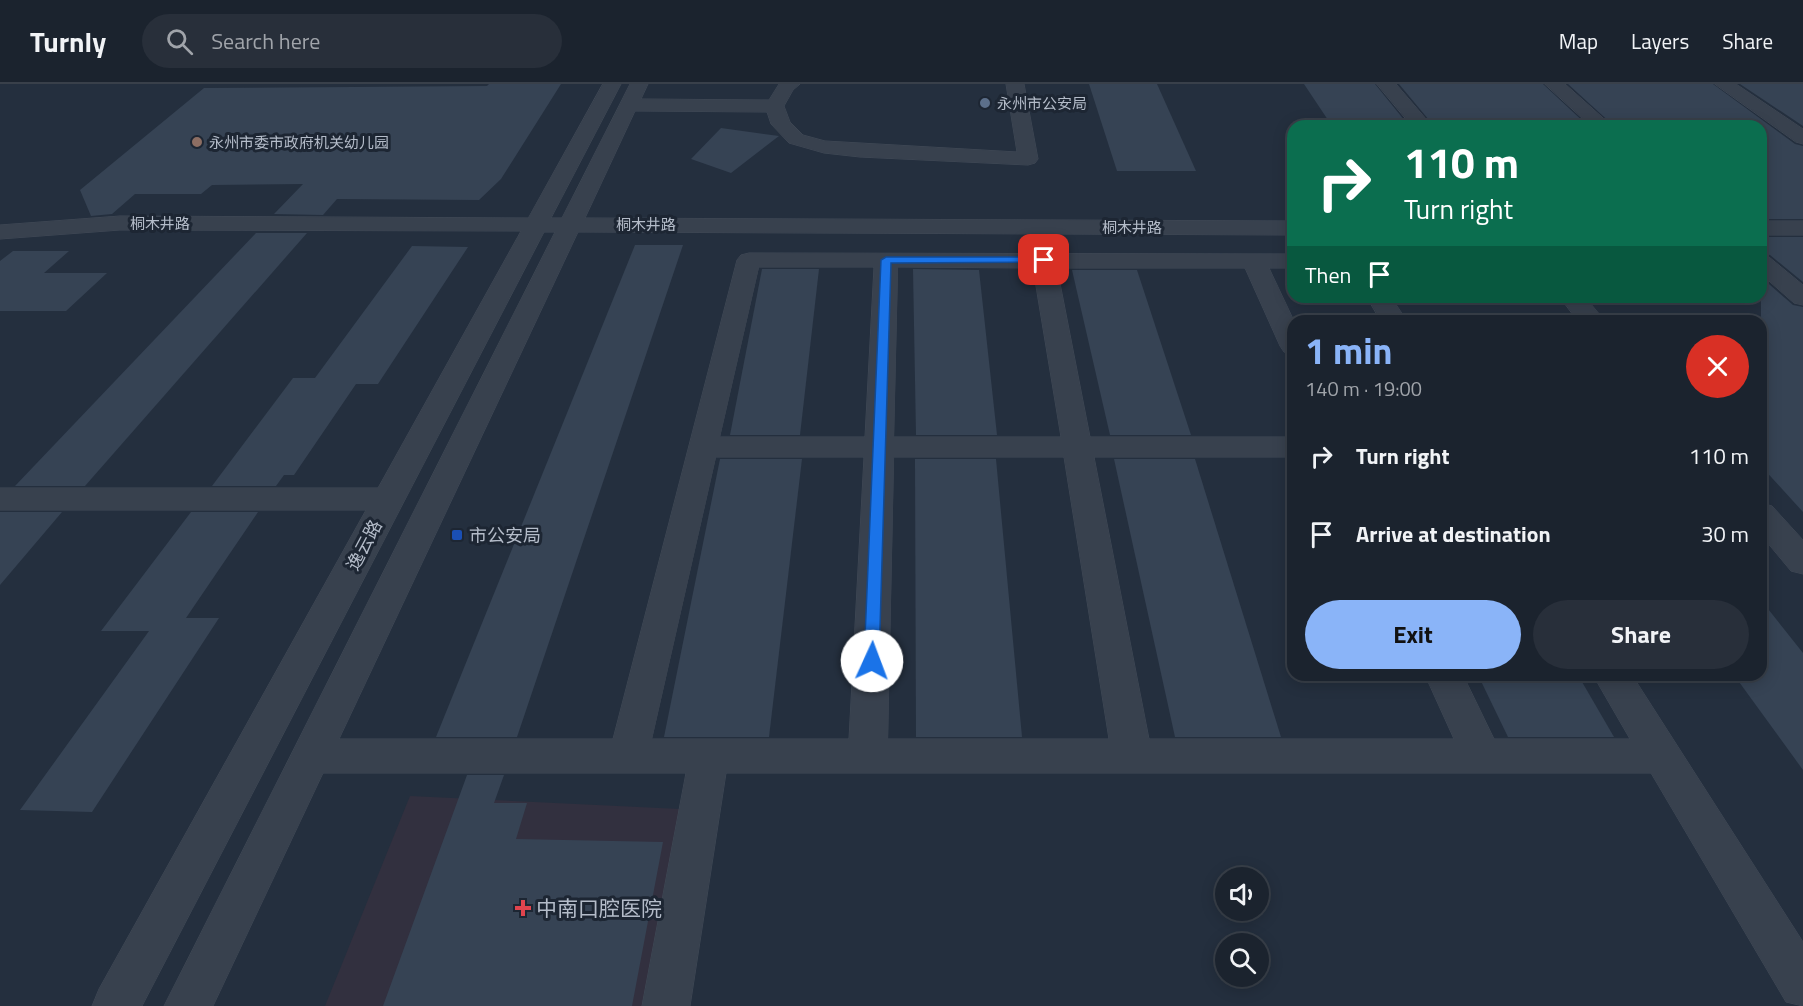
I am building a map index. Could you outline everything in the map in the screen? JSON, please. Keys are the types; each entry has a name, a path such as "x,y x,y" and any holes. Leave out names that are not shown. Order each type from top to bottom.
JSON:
{"street":[{"path":"790,84 775,106 781,124 796,139 824,147 860,151 1028,159 1015,84"},
{"path":"1386,84 1417,120"},
{"path":"1554,84 1595,120"},
{"path":"1724,84 1803,138"},
{"path":"188,1006 572,224 627,91 775,106"},
{"name":"逸云路","path":"116,1006 537,223 627,91"},
{"name":"桐木井路","path":"0,232 26,228 120,223 1287,228"},
{"path":"1767,228 1803,228"},
{"path":"628,756 749,260 1287,261"},
{"path":"868,756 886,260"},
{"path":"1044,260 1132,756"},
{"path":"1254,261 1287,333"},
{"path":"1767,267 1803,298"},
{"path":"1577,303 1588,315"},
{"path":"705,447 1287,447"},
{"path":"0,499 388,499"},
{"path":"1767,521 1803,562"},
{"path":"1447,681 1482,756"},
{"path":"1616,681 1803,985"},
{"path":"310,756 1662,756"},
{"path":"666,1006 709,756"}],"shaded area":[{"name":"中南口腔医院","path":"410,796 701,810 662,1006 325,1006"}],"building":[{"path":"489,84 561,84 501,179 479,200 337,199 323,215 274,214 303,184 212,185 201,194 135,194 112,214 91,216 80,190 204,88 487,86"},
{"path":"1089,84 1157,84 1196,171 1117,171"},
{"path":"1304,84 1375,84 1404,120 1328,120"},
{"path":"1399,84 1543,84 1582,120 1429,120"},
{"path":"1568,84 1713,84 1762,120 1607,120"},
{"path":"1740,84 1803,84 1803,126"},
{"path":"1767,124 1795,144 1803,146 1803,219 1767,219"},
{"path":"721,128 779,136 731,173 691,159"},
{"path":"256,233 307,233 85,486 15,486"},
{"path":"1767,237 1803,237 1803,282 1767,254"},
{"path":"635,245 683,245 517,737 436,737"},
{"path":"412,246 468,247 378,384 356,384 294,475 284,475 276,486 212,486 293,378 315,378"},
{"path":"13,251 69,251 44,273 107,273 66,311 0,311 0,261"},
{"path":"762,269 819,269 800,435 730,435"},
{"path":"913,269 979,270 997,435 916,435"},
{"path":"1072,270 1137,270 1191,435 1110,435"},
{"path":"1767,282 1793,305 1803,307 1803,512 1767,473 1767,315 1761,315 1761,303 1767,303"},
{"path":"720,459 802,459 769,737 664,737"},
{"path":"915,459 996,459 1022,737 916,737"},
{"path":"1114,459 1195,459 1281,737 1175,737"},
{"path":"0,512 62,512 0,585"},
{"path":"191,512 258,512 186,618 219,618 92,812 20,810 149,631 101,631"},
{"path":"1767,608 1803,653 1803,770 1738,681 1767,681"},
{"path":"1481,681 1581,681 1614,737 1508,737"},
{"name":"中南口腔医院","path":"467,775 504,775 494,803 527,803 516,839 663,842 632,1006 383,1006"}],"place":[{"name":"永州市公安局","path":"985,103"},
{"name":"永州市委市政府机关幼儿园","path":"197,142"},
{"name":"市公安局","path":"457,535"},
{"name":"中南口腔医院","path":"523,908"}],"route":[{"path":"872,661 886,260 1044,260"}]}
